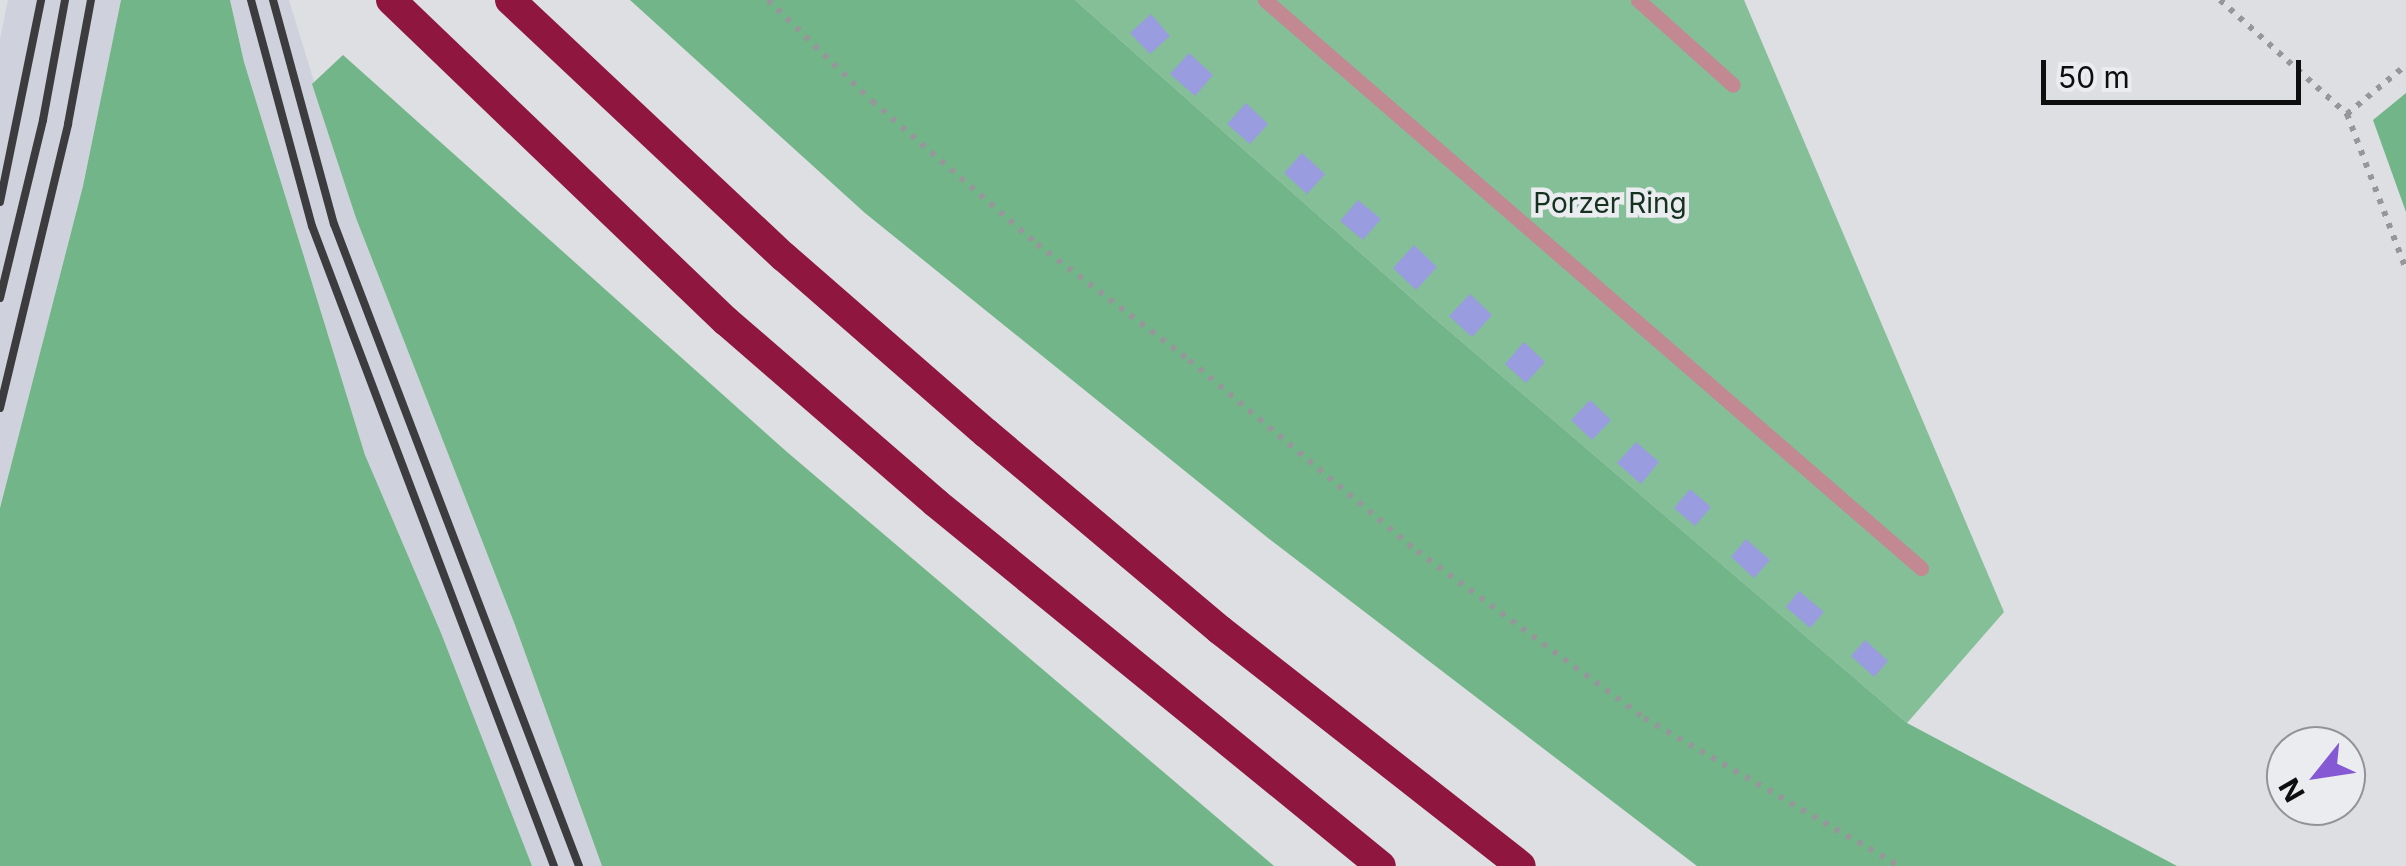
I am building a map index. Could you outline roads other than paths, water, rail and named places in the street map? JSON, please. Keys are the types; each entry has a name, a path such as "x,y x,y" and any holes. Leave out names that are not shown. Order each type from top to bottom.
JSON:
{"highway":[{"path":"391,0 756,347 1010,566 1380,866"},
{"path":"510,0 784,258 1001,445 1220,630 1521,866"}],"lane":[{"path":"1265,0 1921,568"},
{"path":"1638,0 1734,85"}],"railway":[{"path":"0,202 41,0"},
{"path":"0,298 43,120 65,0"},
{"path":"0,408 68,124 91,0"},
{"path":"251,0 312,226 554,866"},
{"path":"273,0 334,224 579,866"}],"park label":[{"name":"Porzer Ring","path":"1610,203"}]}
